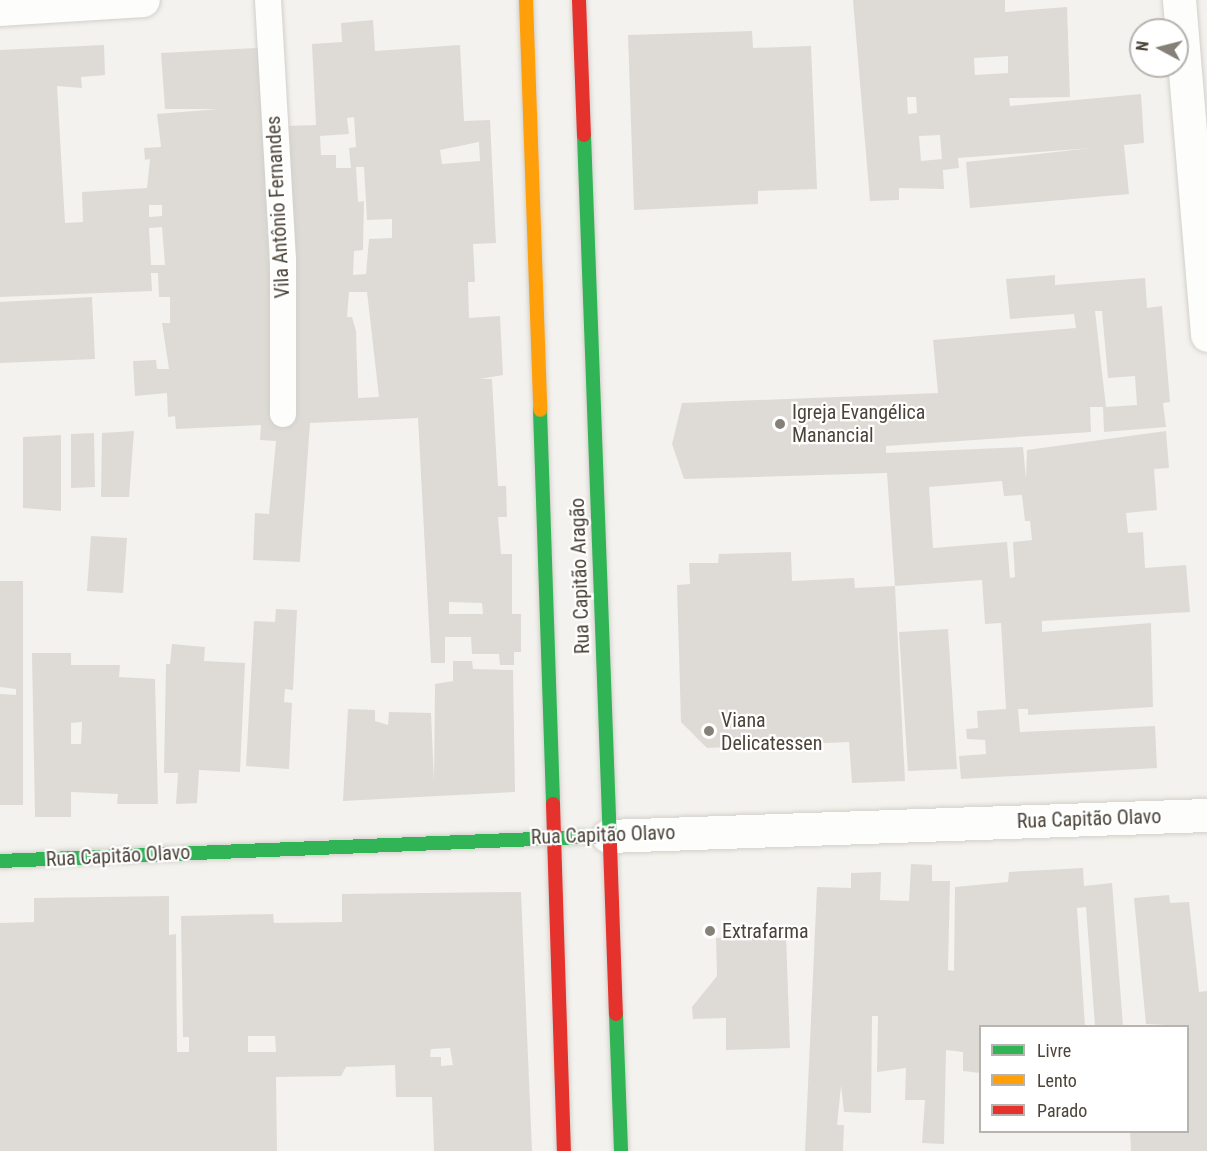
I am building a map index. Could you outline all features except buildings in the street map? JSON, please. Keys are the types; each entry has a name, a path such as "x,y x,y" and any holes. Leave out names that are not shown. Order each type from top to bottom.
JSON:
{"main road":[{"name":"Rua Capitão Aragão","path":"526,0 564,1151"},
{"name":"Rua Capitão Aragão","path":"579,0 621,1151"},
{"name":"Rua Capitão Olavo","path":"0,861 608,836"}],"street":[{"path":"0,9 143,0"},
{"path":"1179,0 1207,334"},
{"name":"Rua Capitão Olavo","path":"608,836 1207,815"}],"lane":[{"name":"Vila Antônio Fernandes","path":"268,0 283,260 283,414"}],"traffic: fast":[{"path":"584,135 610,845"},
{"path":"540,410 553,804"},
{"path":"0,861 608,836"},
{"path":"616,1014 621,1151"}],"traffic: slow":[{"path":"526,0 540,410"}],"traffic: jam":[{"path":"579,0 584,135"},
{"path":"553,804 564,1151"},
{"path":"610,845 616,1014"}],"place":[{"name":"Igreja Evangélica Manancial","path":"780,424"},
{"name":"Viana Delicatessen","path":"709,731"},
{"name":"Extrafarma","path":"710,931"}]}
